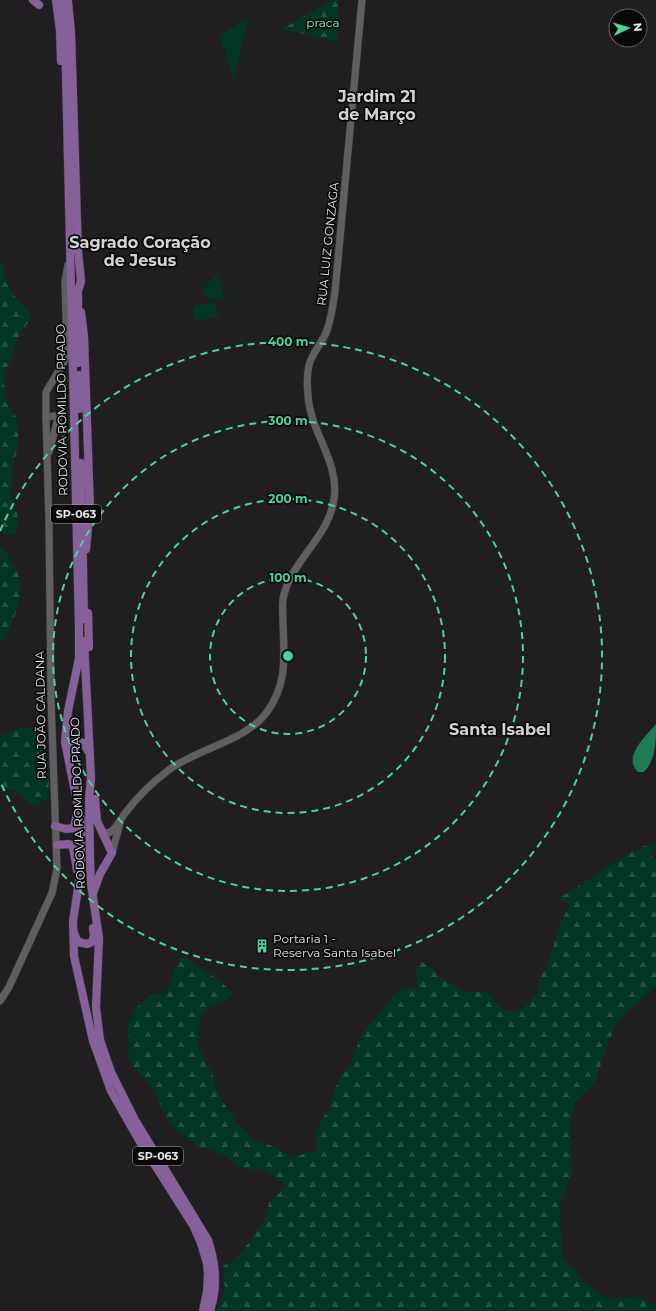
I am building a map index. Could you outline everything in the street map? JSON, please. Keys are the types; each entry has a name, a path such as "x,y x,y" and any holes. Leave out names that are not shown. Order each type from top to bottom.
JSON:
{"main road":[{"path":"33,0 39,5 36,0"},
{"path":"56,0 60,30 61,67 67,87"},
{"name":"RODOVIA ROMILDO PRADO","path":"62,0 66,33 79,646 77,671 68,711 65,742 66,754 78,799 81,821 82,855 72,939 74,956 97,1056 111,1091 190,1220 201,1243 207,1263 208,1274 207,1292 203,1311"},
{"name":"RODOVIA ROMILDO PRADO","path":"68,0 71,32 78,251 81,281 78,291 78,348 86,682 93,781 89,799 90,858 91,884 94,892 99,938 96,1007 100,1040 111,1072 134,1120 208,1240 214,1259 216,1277 210,1311"},
{"name":"RUA LUIZ GONZAGA","path":"102,832 111,832 147,789 171,769 249,729 262,719 274,701 280,685 285,653 283,600 290,576 324,526 334,499 333,472 330,460 317,430 309,405 308,380 310,364 321,343 329,322 335,292 362,0"},
{"name":"RUA JOÃO CALDANA","path":"0,1001 9,987 52,893 57,869 46,392 64,362 66,354 66,281 71,252"},
{"path":"46,417 55,416 58,419 47,458"},
{"path":"55,826 66,830 74,828 78,799 70,759 71,747 74,741 81,741 88,749 96,816 112,852 100,874 94,892 91,913 94,936 92,942 87,944 78,942 74,935 77,872 74,849 69,844 57,845"},
{"name":"RUA LUIZ GONZAGA","path":"112,852 121,819"}],"green space":[{"name":"praca","path":"332,0 339,0 337,42 282,29"},
{"path":"248,17 234,80 220,36"},
{"path":"0,261 4,268 11,291 31,318 17,339 12,358 4,373 4,394 10,410 16,417 19,443 12,468 12,485 10,492 16,508 18,519 14,535 5,535 0,531"},
{"path":"218,273 225,299 210,299 201,291"},
{"path":"215,302 218,317 195,321 193,306"},
{"path":"0,546 10,558 17,571 20,583 20,594 14,619 0,645"},
{"path":"22,727 31,728 40,742 47,747 49,782 47,798 41,803 33,806 15,790 0,789 0,735"},
{"path":"649,844 656,845 651,855 656,860 656,988 629,1010 616,1024 596,1080 577,1100 573,1108 570,1127 572,1175 559,1207 563,1257 568,1264 576,1270 580,1278 601,1296 611,1299 639,1297 655,1305 656,1311 216,1311 225,1291 223,1266 236,1259 242,1252 266,1218 269,1202 287,1186 267,1172 240,1167 224,1155 208,1149 200,1148 170,1125 153,1089 129,1061 128,1022 135,1009 153,994 161,995 166,991 182,957 186,958 220,981 233,993 229,999 206,1009 199,1024 199,1048 212,1073 216,1091 235,1120 255,1141 276,1147 293,1158 309,1152 316,1153 316,1131 330,1106 338,1081 352,1061 360,1038 396,992 403,988 417,988 416,973 419,964 422,962 432,968 438,976 465,992 487,992 496,1004 505,1010 511,1011 523,1009 538,992 539,981 548,964 557,930 569,906 569,903 560,900 560,897 615,862"}],"shaded area":[{"path":"656,724 655,744 651,762 644,772 638,772 634,766 634,753 637,747"}],"place":[{"name":"Portaria 1 - Reserva Santa Isabel","path":"262,946"}],"district":[{"name":"Jardim 21 de Março","path":"377,105"},
{"name":"Sagrado Coração de Jesus","path":"140,251"},
{"name":"Santa Isabel","path":"500,729"}]}
